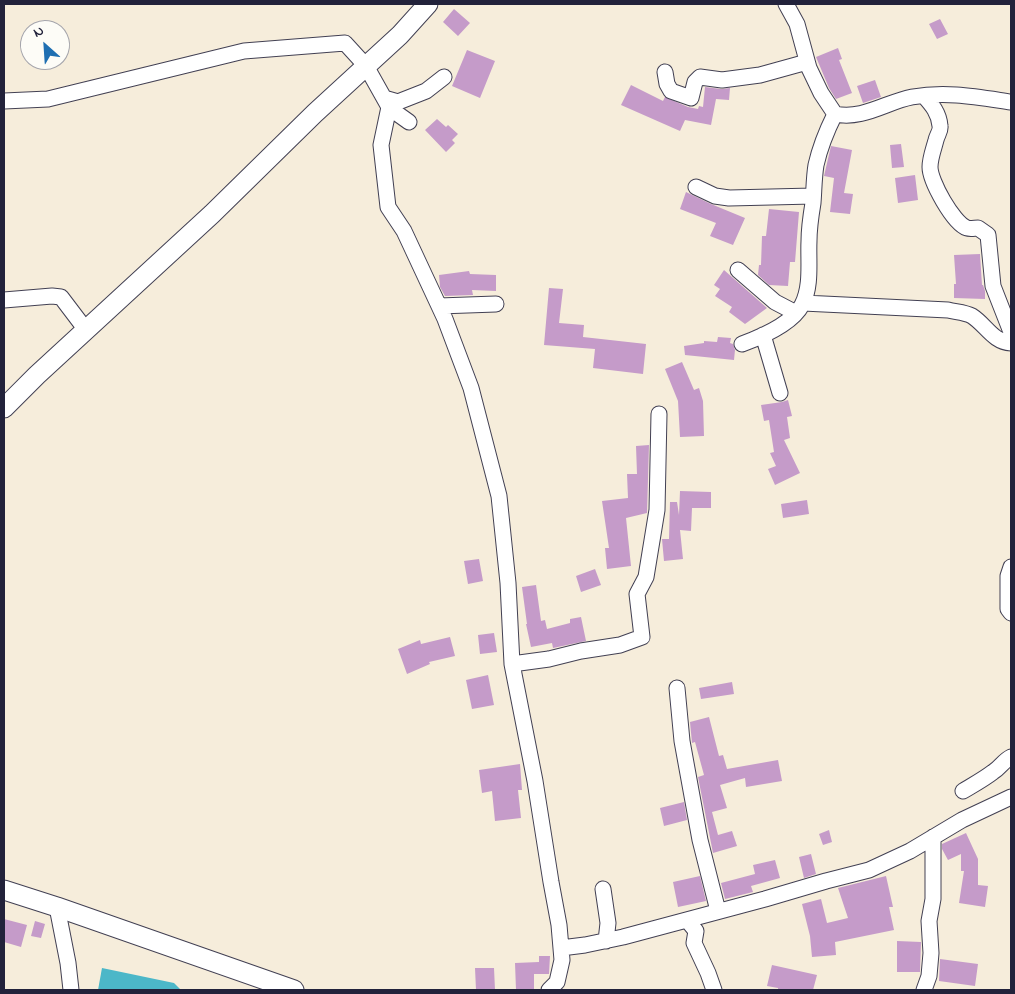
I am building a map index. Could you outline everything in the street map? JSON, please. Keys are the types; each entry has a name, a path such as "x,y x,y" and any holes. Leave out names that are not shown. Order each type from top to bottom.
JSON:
{"street":[{"path":"4,408 212,214 315,113 400,35 428,4"},
{"path":"786,4 797,24 807,62 821,93 835,114 843,116 870,112 912,97 956,93 1011,102"},
{"path":"4,101 48,99 244,51 345,44 366,66 389,108 381,145 388,207 404,230 439,306 471,388 500,496 508,583 512,664 535,782 559,925 562,960 557,982 550,990"},
{"path":"665,72 667,84 671,91 691,98 695,82 700,78 722,80 760,75 807,62"},
{"path":"384,98 398,102 426,91 444,77"},
{"path":"924,96 933,106 941,128 936,139 930,168 938,190 960,223 968,228 978,228 988,235 993,286 1011,332"},
{"path":"384,98 395,112 409,122"},
{"path":"742,344 773,331 799,308 806,296 809,270 808,240 816,165 825,135 835,114"},
{"path":"696,187 715,196 729,198 813,196"},
{"path":"738,270 775,302 799,308 948,310 973,317 993,336 1004,343 1011,343"},
{"path":"4,300 61,297 86,330"},
{"path":"439,306 496,304"},
{"path":"763,335 780,393"},
{"path":"512,664 620,645 642,637 637,594 646,577 658,510 659,414"},
{"path":"1011,567 1008,576 1008,609 1011,612"},
{"path":"677,688 682,741 700,840 718,912"},
{"path":"963,791 999,768 1004,760"},
{"path":"561,948 606,941 869,870 910,851 962,820 1011,797"},
{"path":"924,990 929,976 930,961 929,921 933,899 933,837"},
{"path":"603,889 608,923 606,941"},
{"path":"4,890 57,906 268,986 294,990"},
{"path":"57,906 71,990"},
{"path":"687,920 696,931 694,943 714,990"}],"water":[{"path":"102,968 174,983 181,990 98,990"}],"building":[{"path":"454,9 470,23 458,36 443,22"},
{"path":"940,19 948,34 937,39 929,24"},
{"path":"838,48 842,59 839,60 852,93 836,99 829,88 816,57"},
{"path":"467,50 495,61 480,98 452,86"},
{"path":"875,80 881,97 863,103 857,86"},
{"path":"631,85 663,101 665,97 688,107 698,109 699,106 703,107 705,87 730,88 729,100 716,99 711,125 685,120 680,131 621,105"},
{"path":"437,119 446,127 448,125 458,134 452,140 455,143 446,152 425,130"},
{"path":"901,144 904,167 892,168 890,145"},
{"path":"831,146 852,150 844,193 853,194 850,214 830,212 834,178 824,176"},
{"path":"915,175 918,200 898,203 895,178"},
{"path":"686,192 745,218 733,245 710,236 716,223 680,209"},
{"path":"769,209 799,212 795,262 790,262 788,286 769,285 758,275 759,265 761,265 762,236 766,236"},
{"path":"980,254 985,299 954,298 954,284 956,284 954,255"},
{"path":"724,270 767,308 745,324 729,312 732,307 715,296 720,289 714,285"},
{"path":"469,271 470,274 496,275 496,291 472,290 473,295 445,296 440,287 439,275"},
{"path":"549,288 563,289 559,323 584,325 583,337 646,344 643,374 593,368 595,349 544,345"},
{"path":"718,337 731,338 730,343 733,344 735,350 734,360 685,355 684,346 704,343 704,341 717,342"},
{"path":"682,362 694,390 699,388 703,401 704,436 680,437 678,401 665,369"},
{"path":"788,400 792,416 787,417 790,438 784,440 800,473 775,485 768,469 776,466 770,453 774,452 769,420 764,421 761,405"},
{"path":"649,445 647,513 626,518 631,566 607,569 605,548 609,548 602,501 628,498 627,474 637,474 636,446"},
{"path":"680,491 711,492 711,508 692,508 691,531 680,530 683,559 664,561 662,539 669,539 670,502 677,502 679,515"},
{"path":"807,500 809,514 783,518 781,504"},
{"path":"479,559 483,581 468,584 464,561"},
{"path":"595,569 601,585 581,592 576,576"},
{"path":"536,585 541,621 545,620 547,629 570,623 570,619 581,617 586,641 553,648 552,643 531,647 526,624 522,587"},
{"path":"494,633 497,652 480,654 478,635"},
{"path":"450,637 455,656 429,662 430,664 407,674 398,649 420,640 421,644"},
{"path":"488,675 494,705 472,709 466,680"},
{"path":"732,682 734,694 701,699 699,688"},
{"path":"709,717 719,756 723,755 727,769 778,760 782,781 746,787 745,778 720,785 727,808 712,812 718,835 732,831 737,846 713,853 698,777 704,775 695,742 692,743 690,722"},
{"path":"520,764 522,790 518,790 521,818 495,821 492,791 482,793 479,770"},
{"path":"684,802 687,820 664,826 660,808"},
{"path":"829,830 832,842 823,845 819,834"},
{"path":"966,833 978,859 978,885 988,886 985,907 959,903 964,871 961,871 961,854 948,860 942,849 942,844"},
{"path":"811,854 816,874 804,878 799,857"},
{"path":"775,860 780,878 751,886 753,892 725,899 721,883 755,874 753,865"},
{"path":"700,876 706,901 678,907 673,882"},
{"path":"886,876 893,907 889,907 894,930 835,942 836,955 812,957 810,936 802,904 821,899 827,923 848,918 838,888"},
{"path":"4,919 27,925 21,947 4,942"},
{"path":"35,921 45,924 41,938 31,936"},
{"path":"897,941 921,942 920,972 897,972"},
{"path":"539,956 550,956 549,974 534,974 534,990 516,990 515,963 539,962"},
{"path":"940,959 978,964 975,986 939,981"},
{"path":"772,965 817,975 813,990 778,990 778,988 767,986"},
{"path":"475,968 494,968 495,990 476,990"}]}
